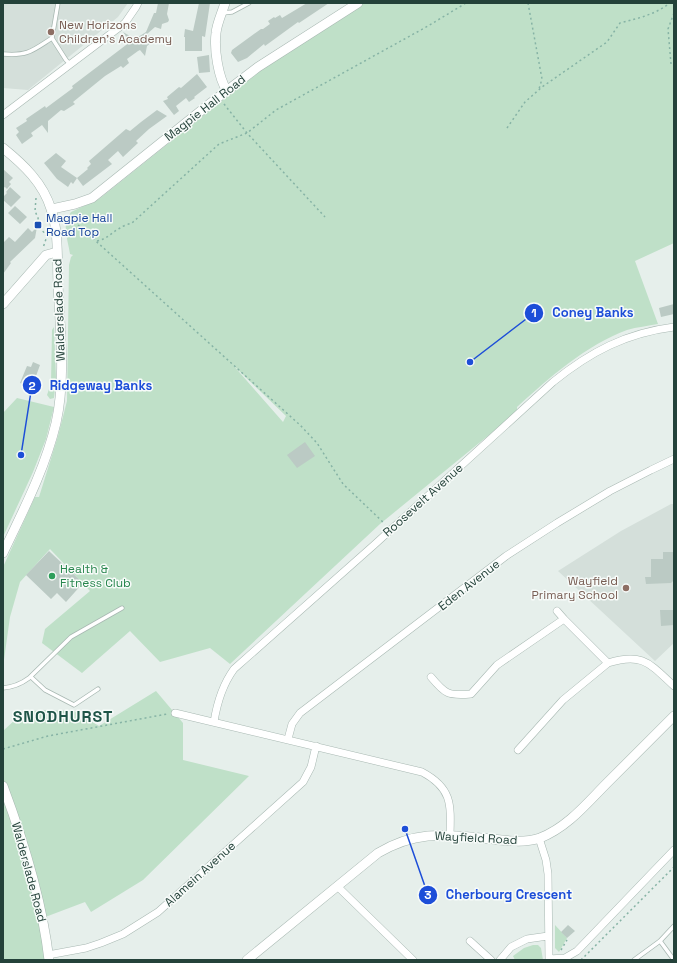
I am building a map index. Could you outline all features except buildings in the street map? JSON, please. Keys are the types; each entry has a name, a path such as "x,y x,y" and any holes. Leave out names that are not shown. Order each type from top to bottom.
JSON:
{"street":[{"path":"3,115 125,23 138,3"},
{"path":"225,3 217,29 216,42 221,82 227,90"},
{"name":"Magpie Hall Road","path":"52,209 75,204 92,198 219,96 269,59 358,3"},
{"name":"Walderslade Road","path":"3,148 24,165 35,178 43,190 52,209 57,252 62,385 56,424 48,449 3,553"},
{"path":"3,304 46,255 57,252"},
{"name":"Roosevelt Avenue","path":"214,722 219,698 234,669 553,382 591,354 612,344 649,331 674,327"},
{"name":"Eden Avenue","path":"288,739 294,720 304,710 506,556 610,491 674,460"},
{"path":"557,611 608,663"},
{"path":"431,677 443,691 459,695 471,694 497,665 564,619"},
{"path":"518,750 563,700 608,663 620,659 633,658 649,663 674,686"},
{"path":"175,713 416,770 434,778 441,785 449,800 450,835"},
{"name":"Wayfield Road","path":"247,960 337,886 378,854 393,845 417,837 433,835 450,835 511,841 539,838 561,827 574,816 674,716"},
{"name":"Alamein Avenue","path":"49,957 86,948 123,934 158,912 302,782 311,767 316,746"},
{"name":"Walderslade Road","path":"3,786 28,861 42,918 49,957"},
{"path":"539,838 546,860 548,874 549,960 565,958 577,951 674,850"},
{"path":"337,886 409,959"},
{"path":"500,960 511,947 527,939 548,936"},
{"path":"470,941 491,960"}],"lane":[{"path":"58,3 52,38 66,60 71,64"},
{"path":"221,13 232,12 249,3"},
{"path":"3,54 26,54 52,38"},
{"path":"3,688 17,686 31,677 71,637 122,608"},
{"path":"31,677 45,690 74,705 98,689"},
{"path":"634,960 660,941 674,926"},
{"path":"660,941 674,960"}],"path":[{"path":"97,241 110,236 118,229 132,223 219,144 247,133 276,110 428,26 466,3"},
{"path":"528,3 534,33 535,50 542,78 538,90"},
{"path":"507,128 526,102 538,90 608,42 620,22 642,18 658,12 670,3"},
{"path":"671,64 668,29 674,13"},
{"path":"219,96 247,133 325,217"},
{"path":"36,195 35,211 40,228 47,236 42,249"},
{"path":"78,225 300,425 317,442 343,484 390,530"},
{"path":"3,749 48,736 175,713"},
{"path":"581,960 674,867"},
{"path":"560,953 567,940"}],"shaded area":[{"name":"New Horizons Children's Academy","path":"3,3 128,3 118,17 28,90 3,88"},
{"name":"Wayfield Primary School","path":"671,504 674,504 674,643 655,661 558,571 621,531"}],"green space":[{"path":"363,3 674,3 674,243 635,261 658,324 627,330 612,336 583,353 555,374 517,407 517,412 380,524 230,664 210,648 160,662 130,631 82,673 42,643 45,629 90,591 50,549 20,582 10,617 3,667 3,567 35,497 39,497 67,401 69,265 73,255 70,254 66,232 66,222 68,217 71,212 99,199 280,54","holes":["233,365 286,416 283,422"]},
{"path":"54,327 56,378 54,398 50,399 47,395 51,383 52,330"},
{"path":"17,398 54,407 46,439 33,472 3,537 3,413"},
{"path":"156,691 183,723 183,760 249,776 143,880 91,912 85,902 40,919 48,960 3,960 3,731 26,712 41,710 74,711 99,726"},
{"path":"555,925 567,938 559,952 555,948"},
{"path":"538,945 541,948 543,960 515,960 513,956 524,948"}],"place":[{"name":"New Horizons Children's Academy","path":"51,32"},
{"name":"Magpie Hall Road Top","path":"38,225"},
{"name":"Coney Banks","path":"470,362"},
{"name":"Ridgeway Banks","path":"21,455"},
{"name":"Health & Fitness Club","path":"52,576"},
{"name":"Wayfield Primary School","path":"626,588"},
{"name":"Cherbourg Crescent","path":"405,829"}],"district":[{"name":"SNODHURST","path":"63,716"}]}
